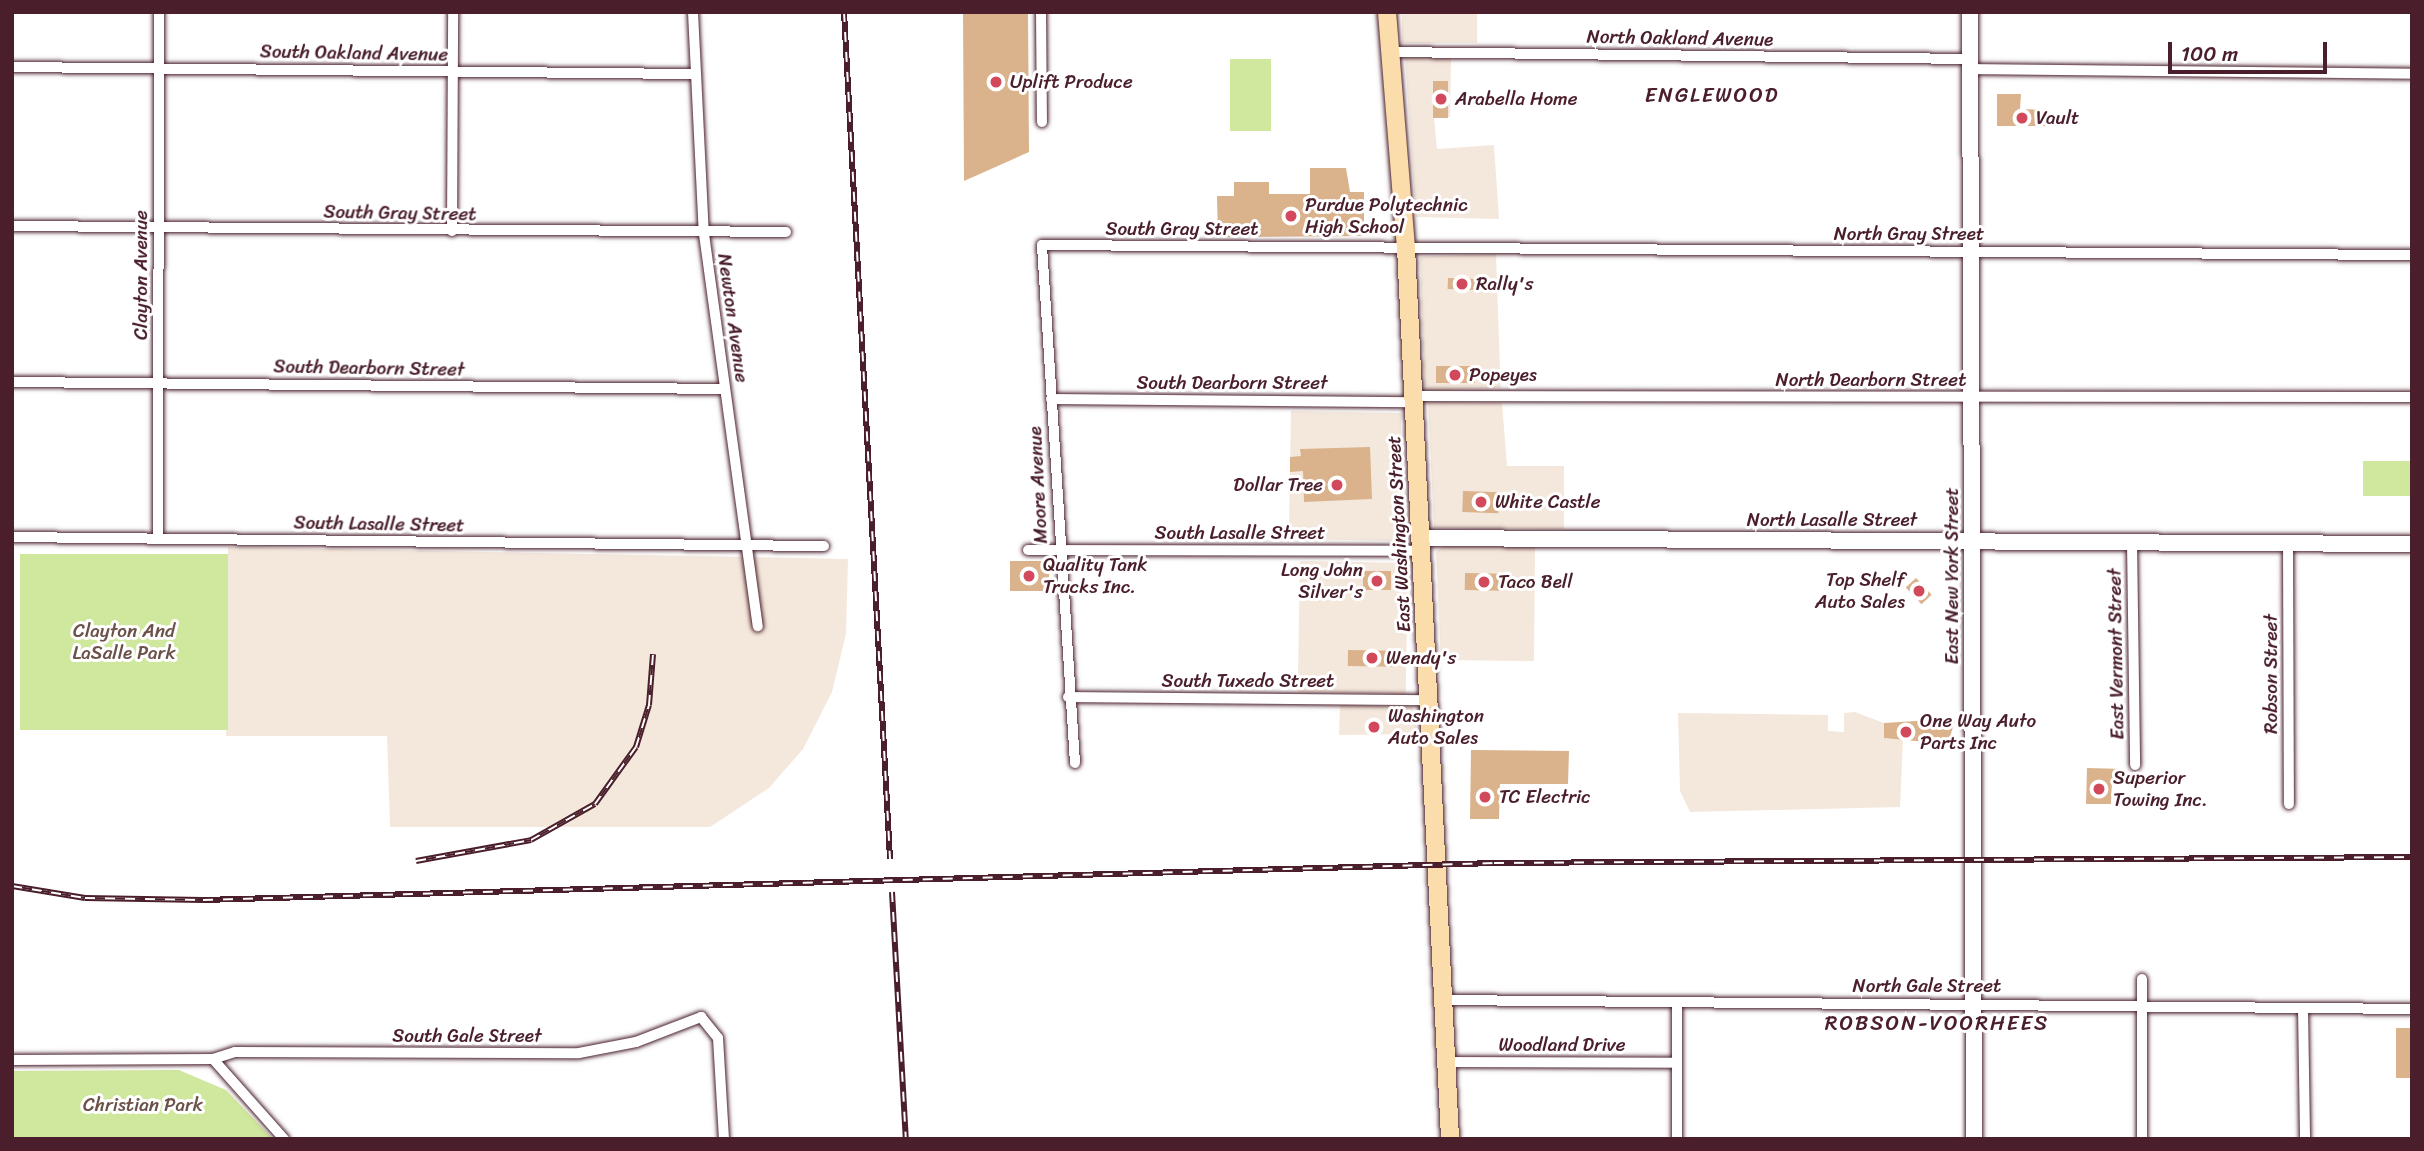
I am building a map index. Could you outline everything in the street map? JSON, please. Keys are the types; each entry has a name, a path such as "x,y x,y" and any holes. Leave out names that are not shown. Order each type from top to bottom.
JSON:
{"main road":[{"name":"East Washington Street","path":"1387,12 1406,248 1450,1139"},
{"name":"East New York Street","path":"1970,12 1974,1139"},
{"name":"North Lasalle Street","path":"1420,545 1973,541 2412,544"}],"street":[{"name":"Clayton Avenue","path":"158,539 159,12"},
{"path":"452,231 453,12"},
{"name":"Newton Avenue","path":"693,12 704,234 758,626"},
{"path":"1041,12 1042,122"},
{"name":"North Oakland Avenue","path":"1390,52 2412,74"},
{"name":"South Oakland Avenue","path":"12,67 696,74"},
{"name":"South Gray Street","path":"12,226 704,234 786,232"},
{"name":"South Gray Street","path":"1042,245 1406,248"},
{"name":"Moore Avenue","path":"1042,245 1068,697 1075,763"},
{"name":"North Gray Street","path":"1406,248 2412,255"},
{"name":"South Dearborn Street","path":"12,382 725,389"},
{"name":"North Dearborn Street","path":"1413,399 1972,399 1984,393 2412,397"},
{"name":"South Dearborn Street","path":"1051,399 1413,399"},
{"name":"South Lasalle Street","path":"12,537 824,546"},
{"name":"East Vermont Street","path":"2132,542 2135,765"},
{"name":"Robson Street","path":"2288,543 2289,804"},
{"name":"South Lasalle Street","path":"1028,550 1420,545"},
{"name":"South Tuxedo Street","path":"1068,697 1428,699"},
{"path":"2142,979 2142,1139"},
{"name":"North Gale Street","path":"1443,1000 2412,1009"},
{"path":"1677,1002 1677,1139"},
{"path":"2304,1008 2305,1139"},
{"name":"South Gale Street","path":"213,1059 234,1052 579,1053 636,1042 701,1017 713,1025 724,1139"},
{"path":"12,1060 213,1059 284,1139"},
{"name":"Woodland Drive","path":"1446,1062 1677,1063"}],"shaded area":[{"path":"1402,12 1477,12 1477,43 1402,43"},
{"path":"1405,58 1451,58 1450,117 1434,118 1437,149 1494,145 1499,219 1416,217"},
{"path":"1496,254 1501,388 1425,391 1420,257"},
{"path":"1428,402 1502,403 1507,466 1564,466 1564,529 1434,528"},
{"path":"1291,411 1401,413 1399,541 1289,539"},
{"path":"1446,546 1535,547 1534,661 1441,660 1436,551"},
{"path":"228,547 848,559 846,634 832,692 803,749 769,788 710,827 390,827 387,736 226,736"},
{"path":"1300,561 1408,563 1406,694 1298,692"},
{"path":"1340,705 1412,707 1418,734 1339,735"},
{"path":"1855,712 1884,723 1884,738 1903,739 1900,807 1690,812 1680,791 1678,713 1828,715 1828,731 1844,732 1844,713"}],"green space":[{"path":"1230,59 1271,59 1271,131 1230,131"},
{"path":"2363,461 2412,461 2412,496 2363,496"},
{"name":"Clayton And LaSalle Park","path":"20,554 228,554 228,730 20,730"},
{"name":"Christian Park","path":"179,1070 226,1090 273,1139 12,1139 12,1071"}],"building":[{"name":"Uplift Produce","path":"963,12 1028,12 1029,152 964,181"},
{"name":"Arabella Home","path":"1433,81 1448,81 1448,118 1433,118"},
{"name":"Vault","path":"1997,94 2021,94 2020,109 2047,110 2046,126 1997,126"},
{"name":"Purdue Polytechnic High School","path":"1310,168 1346,168 1350,192 1364,192 1364,236 1218,237 1217,196 1234,196 1234,182 1269,182 1269,194 1310,194"},
{"name":"Rally's","path":"1448,278 1476,279 1476,290 1448,289"},
{"name":"Popeyes","path":"1436,366 1475,366 1475,383 1436,383"},
{"name":"Dollar Tree","path":"1370,447 1372,499 1304,502 1303,471 1290,472 1290,457 1301,456 1300,449"},
{"name":"White Castle","path":"1463,491 1499,492 1498,513 1462,512"},
{"name":"Quality Tank Trucks Inc.","path":"1010,561 1049,561 1049,591 1010,591"},
{"name":"Long John Silver's","path":"1363,571 1391,571 1391,590 1363,590"},
{"name":"Taco Bell","path":"1465,573 1504,574 1504,591 1465,590"},
{"name":"Top Shelf Auto Sales","path":"1916,578 1932,595 1921,604 1906,588"},
{"name":"Wendy's","path":"1348,650 1396,651 1396,667 1348,666"},
{"name":"One Way Auto Parts Inc","path":"1955,720 1948,744 1884,738 1884,723"},
{"name":"TC Electric","path":"1471,750 1569,751 1568,784 1500,784 1499,819 1470,819"},
{"name":"Superior Towing Inc.","path":"2087,768 2124,769 2124,779 2112,779 2111,804 2086,804"},
{"path":"2396,1028 2412,1028 2412,1078 2396,1078"}],"railway":[{"path":"844,12 890,859"},
{"path":"416,861 531,840 595,804 636,747 649,705 653,654"},
{"path":"12,886 85,898 203,900 1494,863 2412,857"},
{"path":"892,892 906,1139"}],"place":[{"name":"Uplift Produce","path":"996,82"},
{"name":"Arabella Home","path":"1441,99"},
{"name":"Vault","path":"2022,118"},
{"name":"Purdue Polytechnic High School","path":"1291,216"},
{"name":"Rally's","path":"1462,284"},
{"name":"Popeyes","path":"1455,375"},
{"name":"Dollar Tree","path":"1337,485"},
{"name":"White Castle","path":"1481,502"},
{"name":"Quality Tank Trucks Inc.","path":"1029,576"},
{"name":"Long John Silver's","path":"1377,581"},
{"name":"Taco Bell","path":"1484,582"},
{"name":"Top Shelf Auto Sales","path":"1919,591"},
{"name":"Wendy's","path":"1372,658"},
{"name":"Washington Auto Sales","path":"1374,727"},
{"name":"One Way Auto Parts Inc","path":"1906,732"},
{"name":"Superior Towing Inc.","path":"2099,789"},
{"name":"TC Electric","path":"1485,797"}],"district":[{"name":"ENGLEWOOD","path":"1712,95"},
{"name":"ROBSON-VOORHEES","path":"1937,1023"}]}
